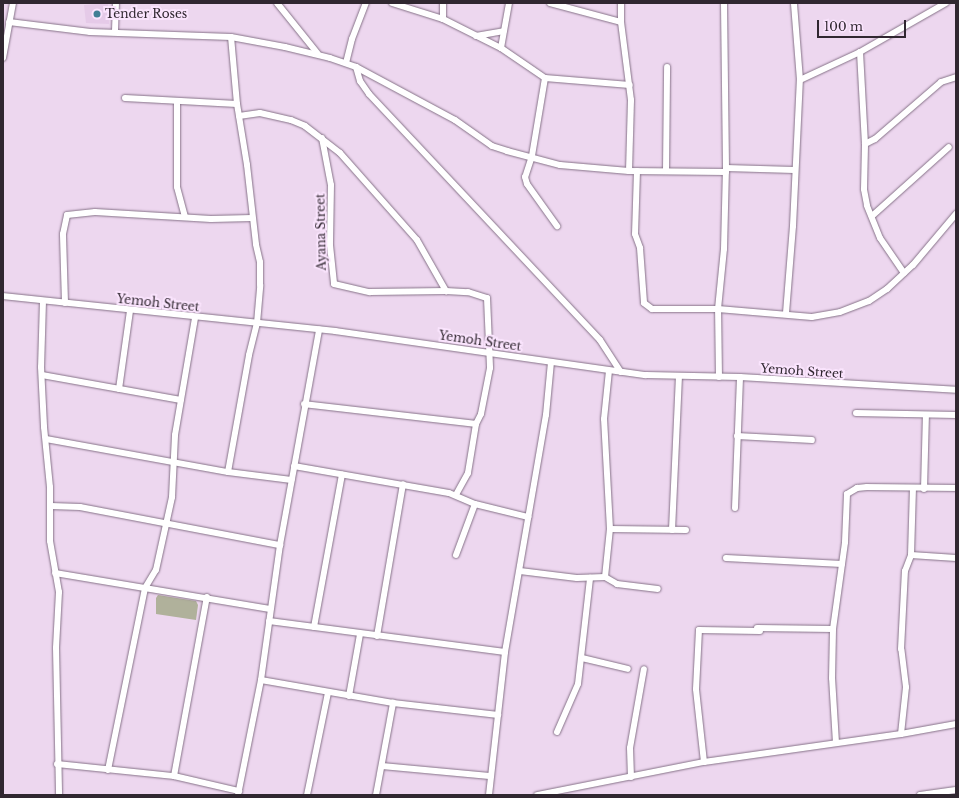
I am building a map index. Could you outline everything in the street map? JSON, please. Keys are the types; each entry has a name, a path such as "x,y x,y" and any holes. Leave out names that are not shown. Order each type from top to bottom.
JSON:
{"street":[{"path":"3,58 13,3"},
{"path":"115,31 116,3"},
{"path":"278,3 318,54"},
{"path":"346,63 352,39 366,3"},
{"path":"392,3 443,19 501,48 545,78 604,85 630,85"},
{"path":"443,3 443,19"},
{"path":"501,48 509,3"},
{"path":"550,3 621,22"},
{"path":"574,10 575,3"},
{"path":"621,3 621,22 630,85 629,171"},
{"path":"719,377 718,310 724,249 726,170 724,3"},
{"path":"786,313 793,226 794,170 800,80 794,3"},
{"path":"800,80 860,52 946,3"},
{"path":"9,22 90,32 115,31 232,37 318,54 356,67 455,120 492,146 560,165 629,171 794,170"},
{"path":"476,36 504,31"},
{"path":"228,472 249,355 257,323 260,262 252,218 247,159 237,104 232,37"},
{"path":"860,52 865,144 864,189 880,238 904,273"},
{"path":"356,67 360,81 369,94 600,340 621,372"},
{"path":"666,171 667,67"},
{"path":"865,144 875,139 941,82 956,77"},
{"path":"545,78 532,156 525,177 527,184 557,226"},
{"path":"126,98 237,104"},
{"path":"177,101 176,187 185,216"},
{"path":"239,116 260,113 291,120 322,138 340,153 378,192 417,240 446,291 468,292 487,298 490,352 481,414 476,424 468,472 456,495"},
{"name":"Ayana Street","path":"322,138 331,185 330,245 334,284 370,292 446,291"},
{"path":"872,216 949,147"},
{"path":"637,171 635,234 640,248 644,303 652,309 786,313 812,317 853,308 879,295 904,273 956,214"},
{"path":"65,303 63,234 67,215 73,212 252,218"},
{"name":"Yemoh Street","path":"3,296 195,318 319,330 490,352 609,371 679,377 740,377 956,390"},
{"path":"43,301 42,375 51,506 50,541 59,592 57,764 59,795"},
{"path":"119,389 130,311"},
{"path":"108,770 145,588 156,570 167,524 172,498 175,435 195,318"},
{"path":"57,764 174,776 239,793 261,680 280,545 304,404 319,330"},
{"path":"489,795 504,652 520,571 546,415 551,362"},
{"path":"604,577 610,530 607,450 604,419 609,371"},
{"path":"42,375 181,400"},
{"path":"672,530 679,377"},
{"path":"735,508 740,377"},
{"path":"304,404 476,424"},
{"path":"856,413 956,415"},
{"path":"924,489 926,414"},
{"path":"737,436 812,440"},
{"path":"46,439 228,472 291,480"},
{"path":"294,466 403,484 456,495 475,504 528,517"},
{"path":"314,627 342,475"},
{"path":"377,636 403,484"},
{"path":"836,743 832,678 833,629 842,564 847,494 856,488 867,487 913,489 956,488"},
{"path":"901,734 902,701 906,692 901,664 902,611 906,571 911,556 913,489"},
{"path":"456,555 475,504"},
{"path":"51,506 80,507 280,545"},
{"path":"610,530 686,530"},
{"path":"911,556 956,558"},
{"path":"726,558 842,564"},
{"path":"520,571 590,578 604,577 621,585 658,589"},
{"path":"55,573 207,597 270,609"},
{"path":"557,732 578,684 590,578"},
{"path":"174,776 207,597"},
{"path":"269,621 504,652"},
{"path":"750,628 833,629"},
{"path":"704,762 696,690 699,630 760,631"},
{"path":"349,696 360,634"},
{"path":"582,658 628,669"},
{"path":"631,777 630,748 644,669"},
{"path":"261,680 328,693 393,703 498,715"},
{"path":"307,795 328,693"},
{"path":"376,795 393,703"},
{"path":"537,795 704,762 901,734 956,724"},
{"path":"382,766 490,776"},
{"path":"920,795 956,790"}],"shaded area":[{"name":"Tender Roses","path":"108,3 109,24 86,23 84,5"}],"green space":[{"path":"158,595 196,601 198,605 196,620 156,614 156,598"}],"place":[{"name":"Tender Roses","path":"97,14"}]}
